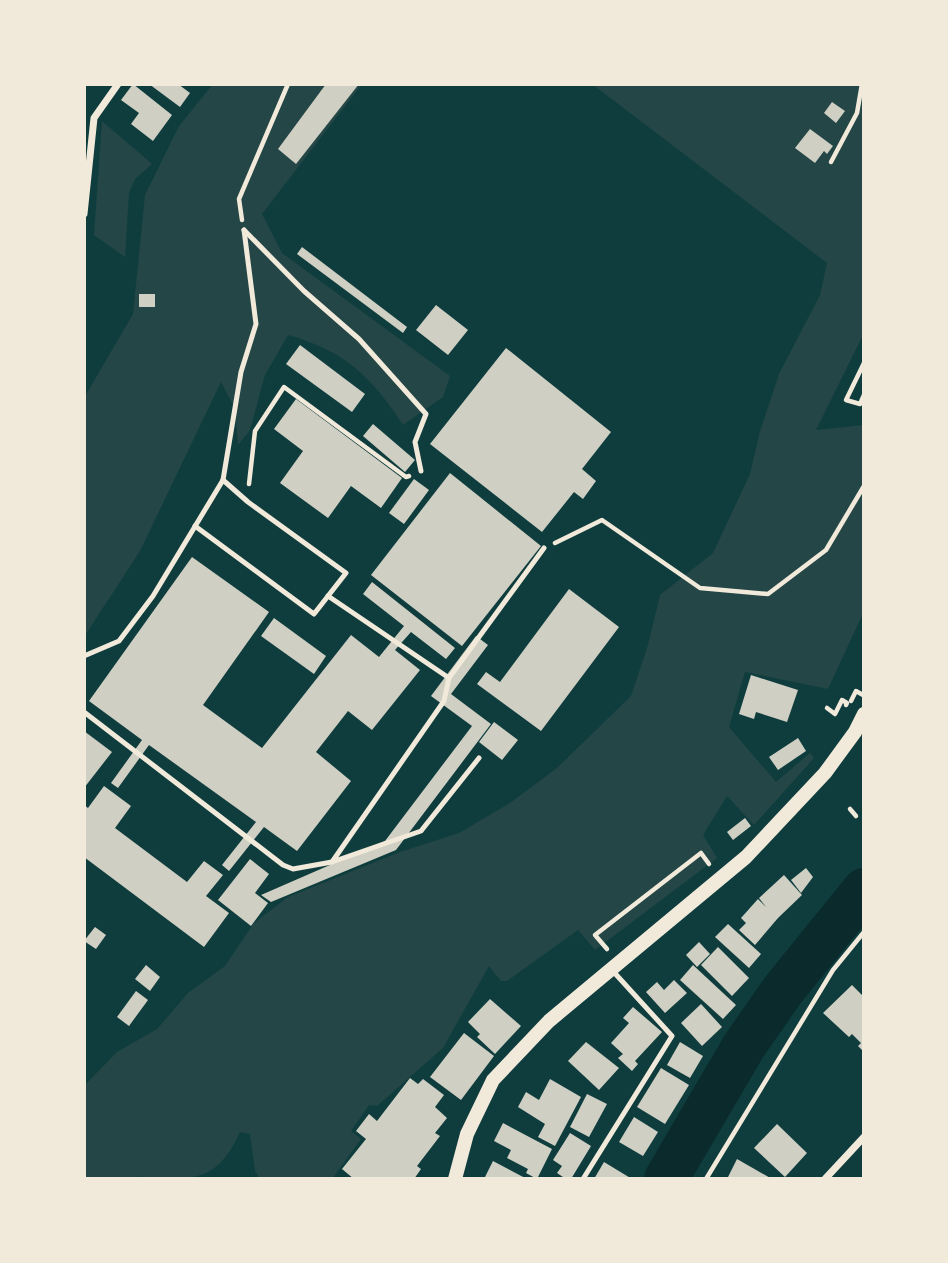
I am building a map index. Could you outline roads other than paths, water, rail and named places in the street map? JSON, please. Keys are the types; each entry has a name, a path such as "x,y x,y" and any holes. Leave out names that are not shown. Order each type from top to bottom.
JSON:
{"main road":[{"path":"455,1179 467,1134 493,1080 549,1021 746,857 825,773 855,732 864,714"}],"street":[{"path":"84,214 94,118 118,84"},
{"path":"825,1179 864,1136"}],"lane":[{"path":"84,656 119,641 153,596 223,480 241,372 256,324 244,230 304,291 359,338 426,414 415,442 421,471"},
{"path":"195,526 314,614 346,573 248,502 223,480"},
{"path":"332,862 444,701 449,678 544,548"},
{"path":"328,596 449,678"},
{"path":"84,712 283,865 293,869 332,862 421,831 479,758"},
{"path":"583,1179 672,1036 615,966"}],"waterway":[{"path":"666,1179 744,1046 783,990 864,890"}]}
